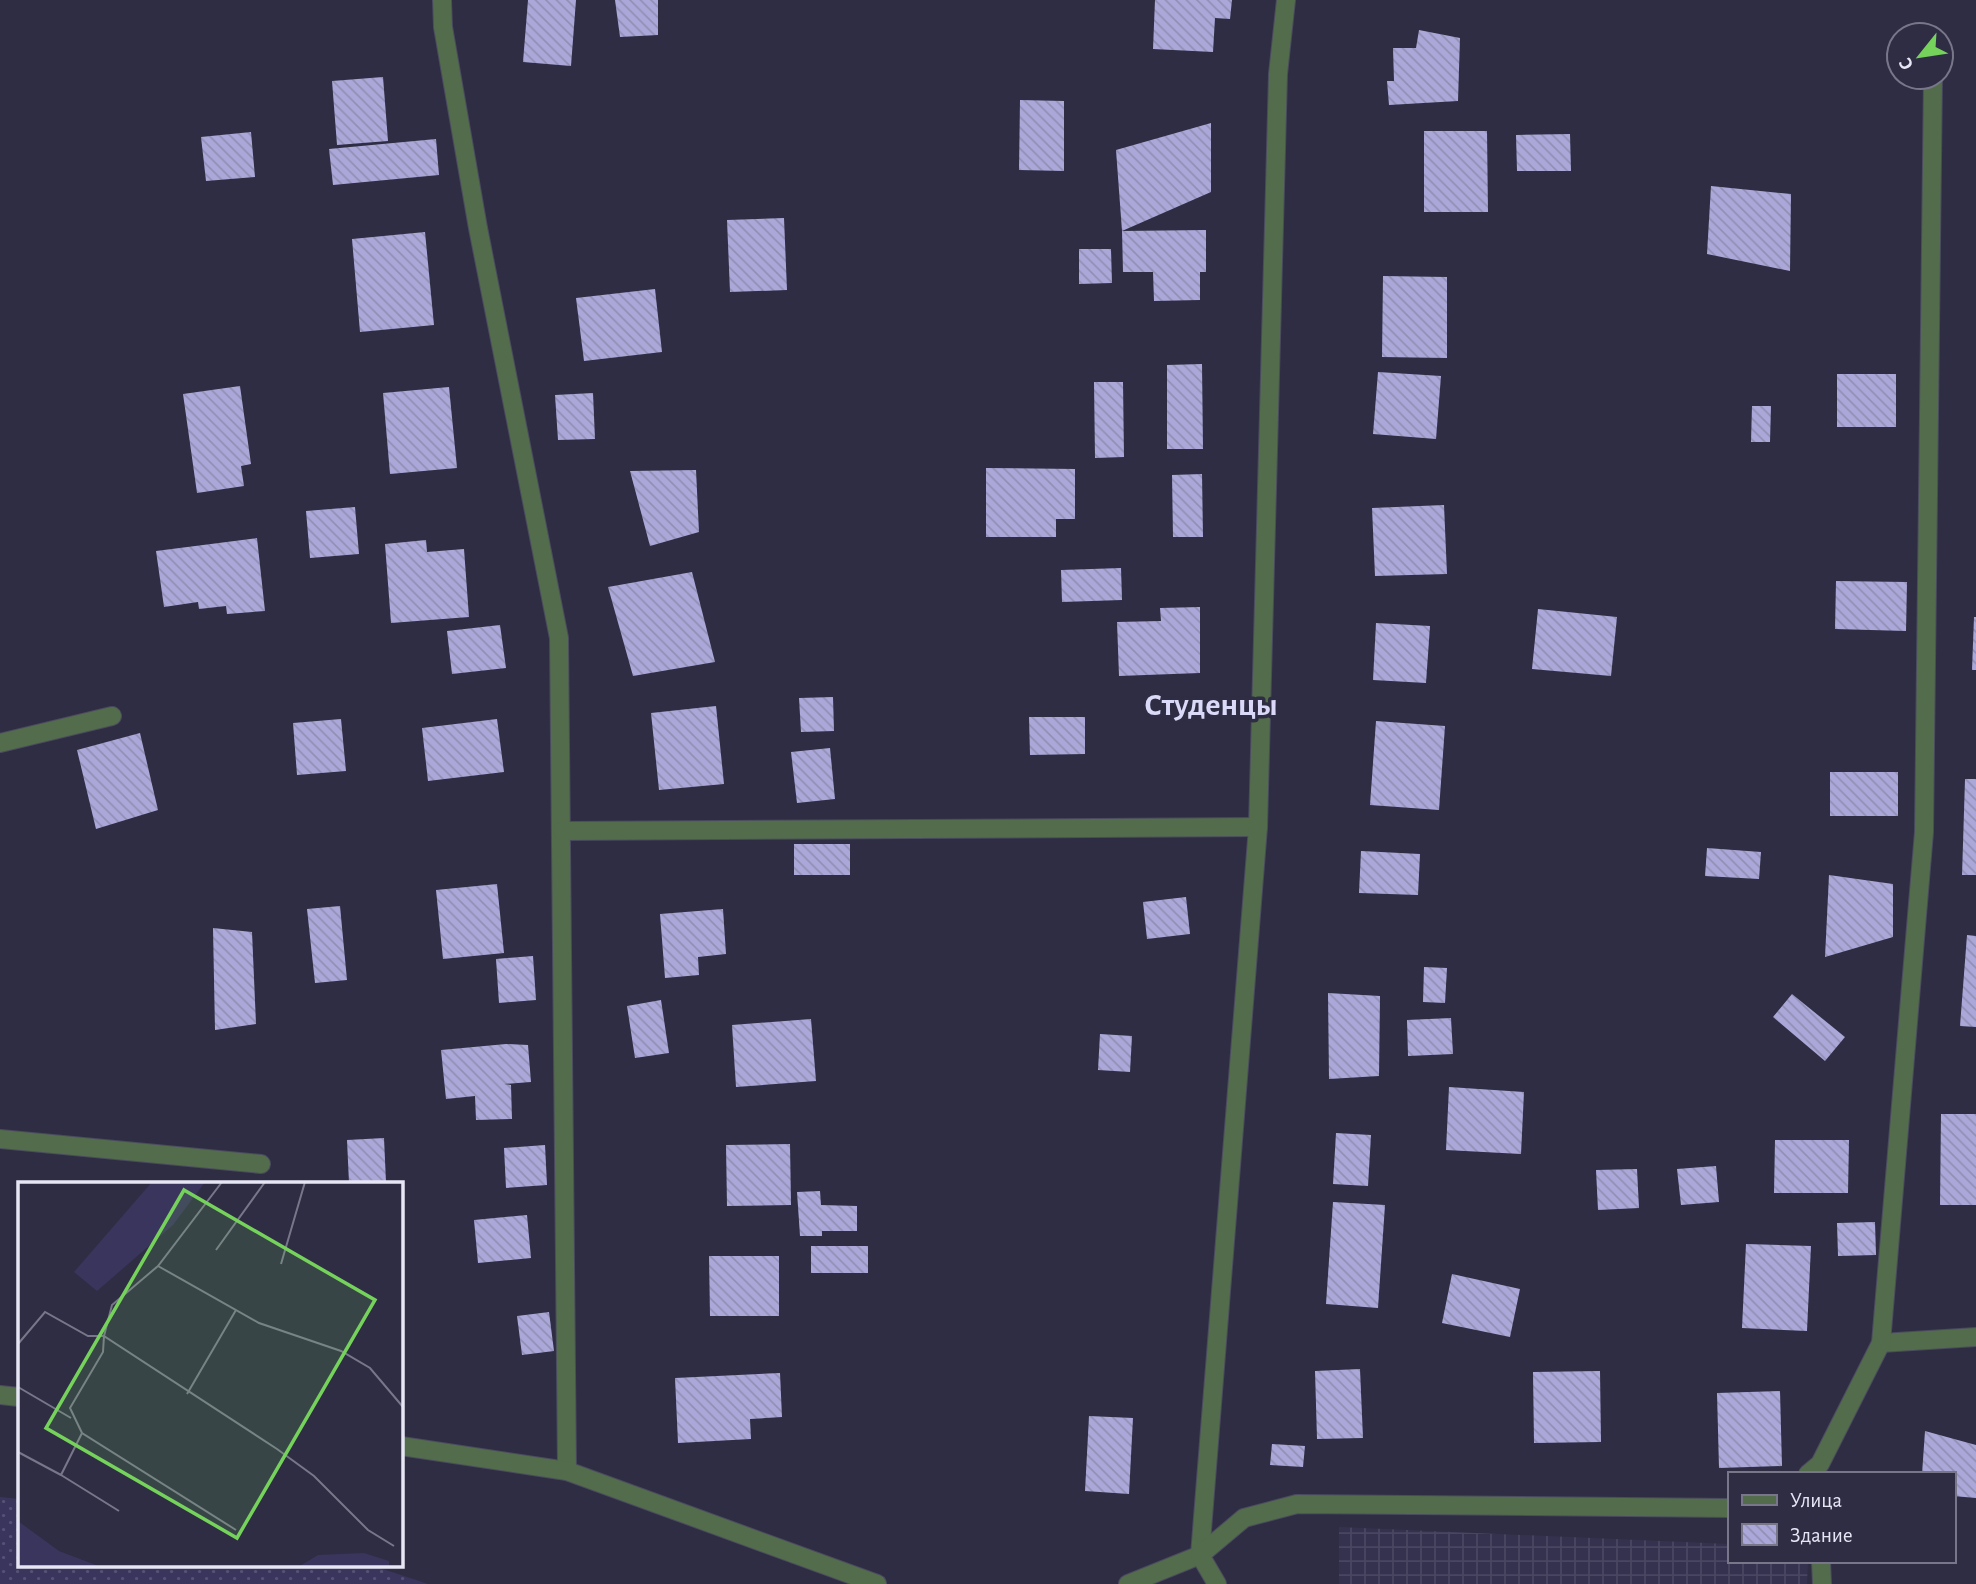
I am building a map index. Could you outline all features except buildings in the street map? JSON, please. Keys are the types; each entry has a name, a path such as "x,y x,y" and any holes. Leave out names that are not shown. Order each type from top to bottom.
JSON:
{"street":[{"path":"442,0 443,27 478,228 559,638 567,1471"},
{"path":"1217,1584 1200,1555 1258,827 1278,74 1286,0"},
{"path":"1816,1471 1881,1343 1924,832 1933,91"},
{"path":"0,743 112,716"},
{"path":"562,831 1258,827"},
{"path":"0,1139 261,1164"},
{"path":"1881,1343 1976,1337"},
{"path":"0,1395 18,1397"},
{"path":"402,1446 567,1471 877,1584"},
{"path":"1128,1584 1200,1555 1244,1518 1297,1504 1728,1508"},
{"path":"1821,1563 1822,1584"}],"shaded area":[{"path":"0,1497 18,1499 18,1566 374,1566 428,1584 0,1584"},
{"path":"1339,1527 1728,1544 1728,1563 1808,1563 1807,1584 1339,1584"}],"district":[{"name":"Студенцы","path":"1211,705"}]}
